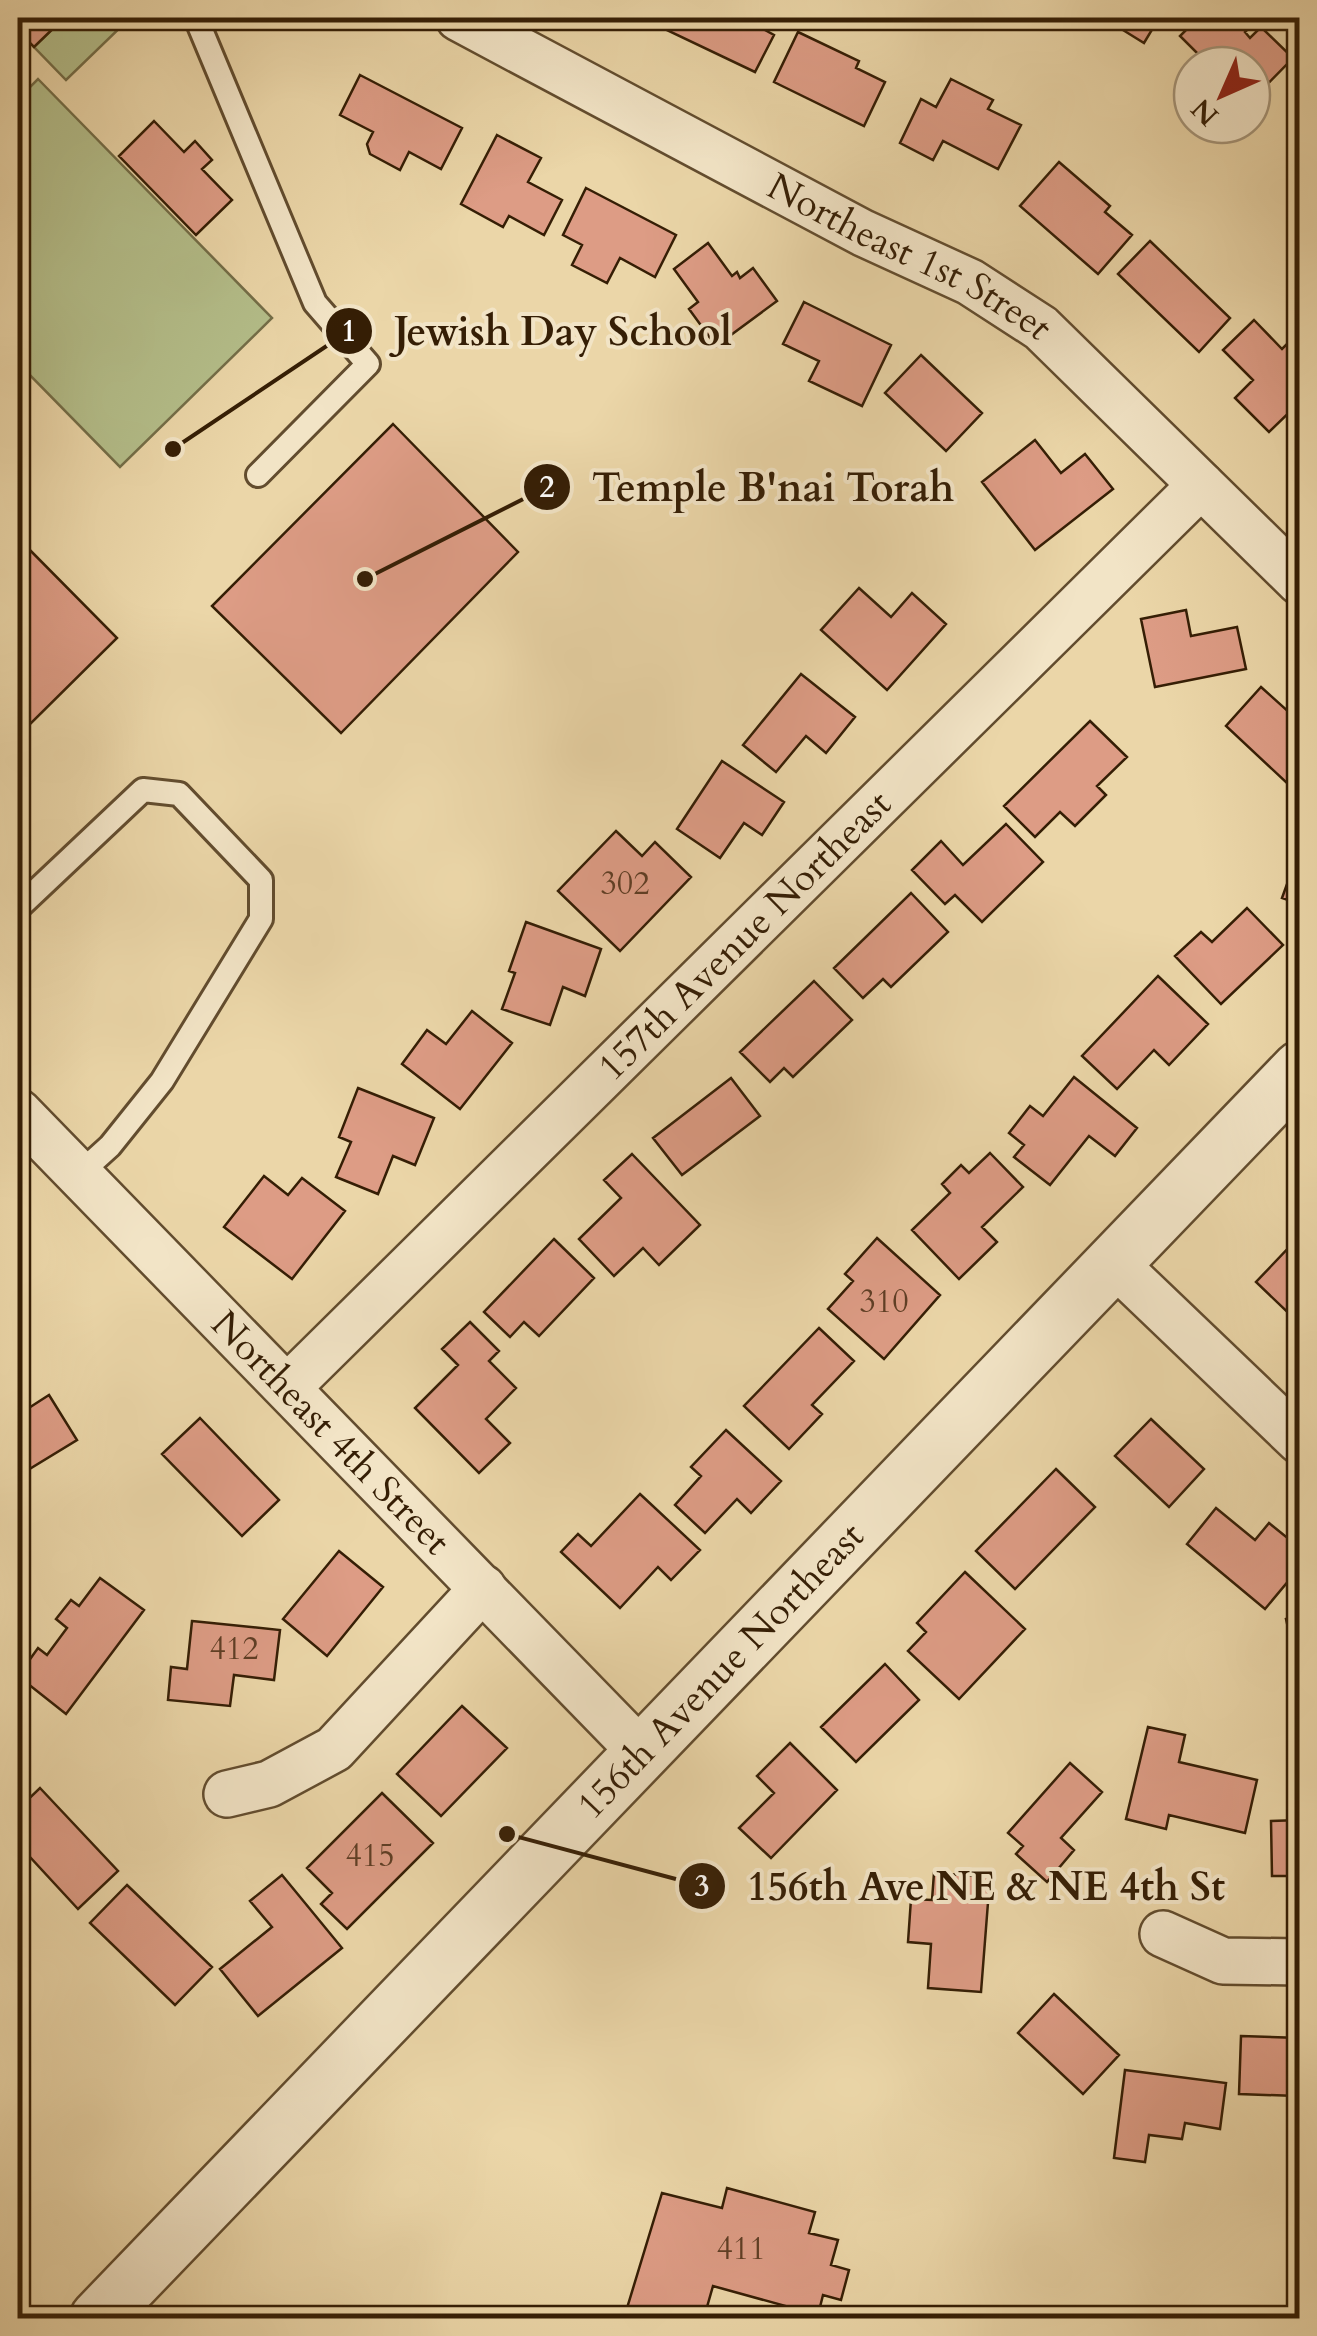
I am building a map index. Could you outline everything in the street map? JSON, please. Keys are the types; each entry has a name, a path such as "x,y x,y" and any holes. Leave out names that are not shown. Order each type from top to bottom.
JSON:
{"street":[{"name":"Northeast 1st Street","path":"459,18 863,233 970,282 1041,328 1300,582"},
{"name":"157th Avenue Northeast","path":"288,1387 1201,484"},
{"name":"156th Avenue Northeast","path":"98,2318 1300,1069"},
{"name":"Northeast 4th Street","path":"18,1112 643,1754"},
{"path":"1114,1263 1300,1441"},
{"path":"227,1794 269,1784 334,1749 482,1588"},
{"path":"1163,1934 1223,1960 1300,1962"}],"lane":[{"path":"196,18 315,303 368,364 258,475"},
{"path":"18,908 143,790 179,794 261,880 261,919 162,1082 110,1146 78,1175"}],"green space":[{"path":"64,18 129,19 66,80 34,47"},
{"path":"38,79 272,318 120,467 18,363 18,99"}],"building":[{"path":"18,18 64,18 34,47 18,31"},
{"path":"657,18 743,18 774,35 755,72 654,24"},
{"path":"1113,18 1159,18 1144,43 1110,22"},
{"path":"1198,18 1259,18 1245,32 1250,38 1261,27 1293,58 1272,80 1272,45 1189,45 1180,36"},
{"path":"798,32 859,61 856,68 885,82 864,126 774,82"},
{"path":"360,75 462,128 441,169 409,152 400,170 370,154 367,144 373,132 340,115"},
{"path":"951,79 993,100 988,109 1021,125 998,169 943,141 933,160 900,143 921,99 936,107"},
{"path":"154,121 184,152 195,141 212,160 202,169 232,200 196,235 119,156"},
{"path":"497,135 541,158 528,182 562,200 544,235 509,216 503,227 461,204"},
{"path":"1059,162 1110,206 1105,212 1132,235 1098,274 1020,206"},
{"path":"586,188 676,235 655,277 620,258 607,283 572,265 582,245 563,235"},
{"path":"1150,241 1230,318 1199,352 1118,274"},
{"path":"708,243 732,276 737,272 740,278 753,268 777,301 716,346 689,309 698,302 674,269"},
{"path":"804,302 891,345 862,406 809,381 819,361 783,344"},
{"path":"1254,320 1282,349 1291,340 1300,349 1300,402 1269,432 1235,398 1253,380 1223,350"},
{"path":"921,355 982,413 946,451 885,393"},
{"path":"393,424 518,552 341,733 212,606"},
{"path":"1035,440 1061,473 1085,454 1113,489 1035,550 982,482"},
{"path":"18,538 117,638 18,736"},
{"path":"859,588 891,617 912,593 946,624 887,690 821,630"},
{"path":"1186,610 1191,636 1237,627 1246,669 1155,687 1141,619"},
{"path":"801,674 855,717 826,753 806,736 776,772 743,745"},
{"path":"1261,687 1300,722 1300,771 1288,784 1226,726"},
{"path":"1090,721 1127,757 1097,786 1106,795 1075,826 1060,812 1035,837 1004,806"},
{"path":"722,761 784,802 762,835 744,823 720,858 677,829"},
{"path":"1006,824 1043,862 982,922 955,895 945,904 912,870 941,841 963,865"},
{"path":"616,831 642,856 655,842 691,877 620,951 558,891"},
{"path":"1300,848 1300,904 1282,898"},
{"path":"911,893 948,932 891,987 883,979 863,998 834,968"},
{"path":"1247,908 1283,945 1221,1004 1175,956 1201,932 1212,942"},
{"path":"526,922 601,949 585,996 563,987 550,1025 502,1009 515,973 509,971"},
{"path":"1158,976 1208,1024 1169,1065 1154,1050 1117,1089 1082,1056"},
{"path":"814,981 852,1020 793,1077 784,1068 770,1082 740,1052"},
{"path":"472,1011 512,1043 460,1109 402,1064 427,1030 446,1044"},
{"path":"1074,1077 1137,1128 1115,1156 1089,1136 1050,1185 1014,1157 1024,1145 1009,1133 1030,1106 1043,1116"},
{"path":"731,1078 760,1116 682,1175 653,1138"},
{"path":"358,1088 434,1118 415,1165 393,1156 378,1194 336,1177 351,1142 339,1137"},
{"path":"990,1153 1023,1187 982,1227 997,1242 959,1279 912,1230 950,1193 942,1184 961,1165 969,1173"},
{"path":"632,1154 700,1225 659,1265 643,1248 614,1276 579,1239 621,1198 604,1180"},
{"path":"264,1176 288,1195 302,1178 345,1211 292,1279 224,1227"},
{"path":"877,1238 940,1295 884,1359 828,1309 853,1281 845,1274"},
{"path":"554,1239 594,1278 539,1336 524,1322 510,1337 484,1312"},
{"path":"1296,1240 1300,1243 1300,1324 1256,1282"},
{"path":"470,1322 499,1351 489,1361 516,1388 486,1419 510,1443 479,1473 415,1408 458,1365 442,1349"},
{"path":"819,1328 854,1361 812,1405 822,1414 789,1449 744,1406"},
{"path":"49,1395 77,1440 18,1476 18,1407 21,1413"},
{"path":"200,1418 279,1500 242,1536 162,1454"},
{"path":"1151,1419 1204,1469 1169,1507 1115,1456"},
{"path":"726,1430 781,1481 751,1513 737,1499 705,1533 675,1505 701,1476 691,1467"},
{"path":"1056,1469 1095,1507 1015,1589 976,1551"},
{"path":"640,1494 700,1550 671,1580 658,1567 620,1608 561,1552 578,1534 591,1546"},
{"path":"1216,1508 1255,1540 1269,1523 1300,1548 1300,1567 1265,1609 1187,1544"},
{"path":"339,1551 383,1587 327,1656 283,1619"},
{"path":"965,1572 1025,1629 959,1699 908,1651 926,1632 917,1623"},
{"path":"100,1578 144,1610 66,1714 18,1676 38,1648 47,1655 67,1628 56,1619 71,1600 79,1606"},
{"path":"1300,1616 1300,1644 1292,1646 1286,1619"},
{"path":"192,1621 280,1630 274,1680 234,1675 230,1706 168,1700 171,1667 187,1669"},
{"path":"885,1664 919,1700 856,1762 821,1727"},
{"path":"462,1706 507,1748 441,1816 397,1774"},
{"path":"1148,1727 1185,1735 1179,1762 1257,1780 1245,1833 1169,1815 1166,1829 1126,1819"},
{"path":"790,1743 837,1790 771,1858 739,1828 774,1793 757,1776"},
{"path":"1070,1763 1102,1792 1061,1838 1074,1850 1047,1882 1016,1854 1023,1846 1008,1833"},
{"path":"40,1788 118,1871 78,1909 18,1844 18,1809"},
{"path":"382,1793 433,1843 347,1929 321,1904 332,1893 307,1868"},
{"path":"1300,1820 1300,1876 1272,1876 1271,1821"},
{"path":"934,1873 990,1877 981,1992 928,1988 931,1944 908,1942 911,1899 932,1900"},
{"path":"282,1875 342,1948 258,2016 220,1969 272,1927 250,1901"},
{"path":"127,1885 212,1967 175,2005 90,1923"},
{"path":"1054,1994 1119,2055 1083,2094 1018,2033"},
{"path":"1241,2036 1300,2038 1300,2109 1297,2096 1239,2094"},
{"path":"1125,2070 1226,2083 1220,2129 1185,2123 1182,2139 1149,2135 1145,2162 1114,2158"},
{"path":"727,2188 815,2212 809,2233 838,2240 831,2265 849,2270 841,2300 823,2295 818,2315 713,2286 705,2314 720,2318 624,2318 662,2193 722,2208"}],"place":[{"name":"Jewish Day School","path":"173,449"},
{"name":"Temple B'nai Torah","path":"365,579"},
{"name":"156th Ave NE & NE 4th St","path":"507,1834"}]}
